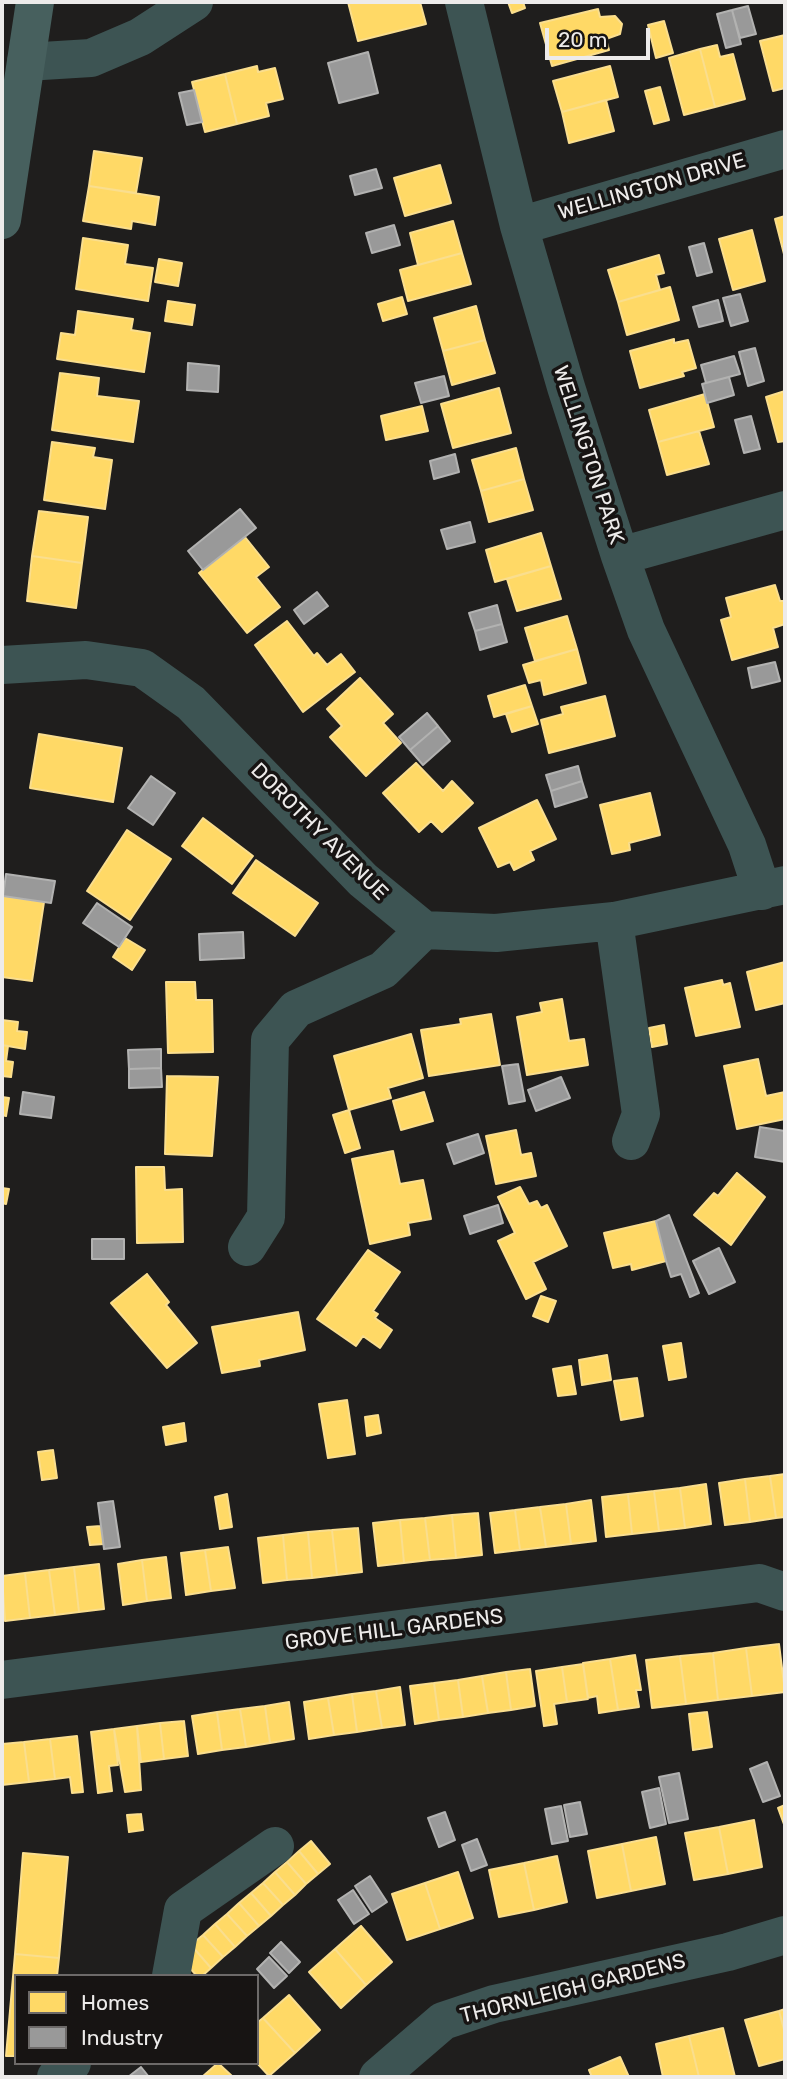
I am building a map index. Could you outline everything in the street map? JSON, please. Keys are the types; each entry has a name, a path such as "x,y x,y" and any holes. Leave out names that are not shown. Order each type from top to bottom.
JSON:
{"main road":[{"path":"2,213 35,2"}],"street":[{"path":"26,62 91,58 140,37 194,2"},
{"name":"WELLINGTON PARK","path":"464,2 519,226 566,387 620,556 646,630 747,845 774,888"},
{"name":"WELLINGTON DRIVE","path":"519,226 785,149"},
{"path":"620,556 785,510"},
{"name":"DOROTHY AVENUE","path":"2,665 86,660 142,668 191,703 363,880 424,930"},
{"path":"247,1247 266,1217 270,1040 296,1009 383,970 424,930 496,933 614,921 774,888"},
{"path":"614,921 641,1114 631,1141"},
{"name":"GROVE HILL GARDENS","path":"2,1680 759,1583 785,1592"},
{"path":"171,1974 183,1910 275,1846"},
{"name":"THORNLEIGH GARDENS","path":"378,2077 443,2021 494,2004 728,1952 785,1935"},
{"path":"56,2077 70,2065"}],"building: Homes":[{"path":"348,2 420,2 426,24 358,41"},
{"path":"508,2 523,2 525,8 512,13"},
{"path":"598,9 600,17 615,16 622,24 620,34 606,39 609,50 552,66 540,23"},
{"path":"664,21 673,53 656,58 648,25"},
{"path":"785,35 785,88 773,91 760,41"},
{"path":"717,45 720,57 733,54 745,99 715,107 700,49"},
{"path":"700,49 715,107 684,115 669,58"},
{"path":"257,66 258,72 275,68 283,99 266,103 269,116 237,124 225,74"},
{"path":"610,66 618,97 562,112 553,81"},
{"path":"225,74 237,124 205,132 192,82"},
{"path":"660,87 669,120 654,124 645,91"},
{"path":"606,100 614,131 569,143 562,112"},
{"path":"94,151 142,158 136,193 89,186"},
{"path":"440,165 451,203 405,216 394,178"},
{"path":"89,186 159,197 155,225 132,221 131,229 83,221"},
{"path":"785,216 785,258 775,219"},
{"path":"453,221 462,253 418,265 410,233"},
{"path":"752,230 765,281 733,290 719,239"},
{"path":"83,238 128,245 125,264 153,268 148,301 76,289"},
{"path":"462,253 471,284 408,301 400,270"},
{"path":"659,255 664,273 656,275 660,290 618,302 608,270"},
{"path":"159,259 182,263 178,286 155,282"},
{"path":"670,287 679,320 627,335 618,302"},
{"path":"402,297 407,314 383,321 378,304"},
{"path":"168,301 195,305 192,325 165,321"},
{"path":"476,306 485,340 443,351 434,318"},
{"path":"78,311 133,319 131,330 150,333 144,372 57,359 61,333 75,335"},
{"path":"674,339 674,343 688,340 696,368 682,372 684,376 640,388 630,351"},
{"path":"485,340 495,373 452,385 443,351"},
{"path":"60,373 99,378 97,396 139,401 133,442 52,430"},
{"path":"499,388 511,433 453,448 441,404"},
{"path":"785,391 785,441 778,442 766,397"},
{"path":"705,394 714,427 658,442 649,410"},
{"path":"422,406 428,431 386,440 381,416"},
{"path":"699,431 709,464 667,475 658,442"},
{"path":"52,442 95,448 93,457 112,460 105,509 44,500"},
{"path":"516,448 524,479 481,491 472,460"},
{"path":"524,479 533,510 489,522 481,491"},
{"path":"39,511 88,517 82,563 32,556"},
{"path":"541,533 551,566 495,582 486,550"},
{"path":"245,537 269,567 256,577 280,607 247,633 199,573"},
{"path":"32,556 82,563 76,608 27,601"},
{"path":"551,566 561,599 517,611 507,579"},
{"path":"775,585 780,601 785,601 785,624 773,628 778,647 732,660 721,620 731,617 726,598"},
{"path":"567,616 577,649 535,661 525,628"},
{"path":"287,621 314,656 317,653 327,665 341,654 355,672 303,712 255,645"},
{"path":"577,649 586,683 544,695 541,680 529,683 523,665"},
{"path":"360,678 393,714 383,723 401,743 366,776 330,737 342,726 327,709"},
{"path":"525,685 532,706 494,717 488,696"},
{"path":"605,696 615,736 549,753 541,720 563,714 561,707"},
{"path":"532,706 538,724 512,732 506,714"},
{"path":"39,734 122,748 113,802 30,788"},
{"path":"416,763 443,791 452,781 473,803 442,832 431,821 419,832 383,793"},
{"path":"650,793 660,835 629,843 630,850 612,854 600,805"},
{"path":"537,800 556,839 530,851 534,860 514,870 510,862 498,867 479,828"},
{"path":"203,818 253,856 232,884 182,846"},
{"path":"127,830 171,859 130,920 87,891"},
{"path":"256,860 318,903 295,936 233,893"},
{"path":"3,896 44,902 32,981 2,977"},
{"path":"125,938 145,950 132,970 113,957"},
{"path":"785,962 785,1003 756,1010 747,972"},
{"path":"722,980 723,985 730,983 740,1027 696,1036 685,988"},
{"path":"166,982 195,982 196,1000 212,1000 213,1052 168,1053"},
{"path":"562,999 569,1041 584,1039 588,1065 527,1075 517,1017 542,1012 540,1003"},
{"path":"491,1014 500,1065 429,1076 421,1030 461,1024 460,1019"},
{"path":"2,1020 18,1022 17,1031 27,1032 25,1049 2,1045"},
{"path":"664,1025 667,1044 652,1047 649,1028"},
{"path":"411,1034 423,1078 388,1088 391,1098 349,1110 334,1056"},
{"path":"2,1045 8,1046 6,1061 13,1062 11,1077 2,1076"},
{"path":"758,1059 766,1096 785,1092 785,1119 737,1129 724,1066"},
{"path":"167,1076 218,1077 212,1156 165,1154"},
{"path":"424,1092 433,1121 401,1130 393,1101"},
{"path":"2,1097 9,1098 6,1116 2,1115"},
{"path":"349,1110 360,1148 345,1153 333,1115"},
{"path":"516,1130 521,1155 531,1153 536,1176 496,1184 486,1136"},
{"path":"393,1151 400,1184 423,1180 431,1219 408,1223 410,1235 370,1244 352,1159"},
{"path":"136,1167 164,1167 165,1190 182,1189 183,1242 137,1243"},
{"path":"737,1173 765,1197 731,1245 694,1215 714,1193 718,1196"},
{"path":"520,1187 529,1204 537,1201 541,1208 547,1205 567,1246 533,1262 546,1289 526,1299 498,1241 515,1233 498,1197"},
{"path":"2,1188 9,1189 6,1204 2,1203"},
{"path":"656,1221 666,1261 632,1270 631,1264 613,1268 604,1233"},
{"path":"368,1250 400,1272 373,1311 378,1314 375,1318 392,1330 380,1348 363,1336 356,1346 317,1319"},
{"path":"147,1274 169,1302 166,1305 197,1343 167,1368 111,1303"},
{"path":"541,1296 556,1301 548,1322 533,1316"},
{"path":"298,1312 305,1350 259,1360 260,1366 222,1373 212,1327"},
{"path":"681,1343 686,1377 669,1380 663,1346"},
{"path":"607,1355 611,1380 582,1385 579,1360"},
{"path":"571,1366 576,1394 558,1396 553,1369"},
{"path":"637,1378 643,1416 621,1420 614,1381"},
{"path":"347,1400 355,1454 328,1458 319,1404"},
{"path":"378,1415 381,1433 367,1436 365,1417"},
{"path":"184,1423 186,1441 166,1445 163,1427"},
{"path":"53,1450 57,1478 42,1480 38,1452"},
{"path":"785,1474 785,1517 776,1518 770,1476"},
{"path":"770,1476 776,1518 750,1522 745,1479"},
{"path":"745,1479 750,1522 725,1525 719,1483"},
{"path":"706,1484 711,1524 685,1528 680,1488"},
{"path":"680,1488 685,1528 659,1531 654,1491"},
{"path":"654,1491 659,1531 632,1534 628,1494"},
{"path":"227,1494 232,1527 220,1529 215,1497"},
{"path":"628,1494 632,1534 606,1537 602,1497"},
{"path":"591,1500 596,1541 571,1544 566,1504"},
{"path":"566,1504 571,1544 546,1547 540,1507"},
{"path":"540,1507 546,1547 520,1550 515,1510"},
{"path":"515,1510 520,1550 495,1553 490,1513"},
{"path":"478,1513 482,1555 456,1558 452,1515"},
{"path":"452,1515 456,1558 430,1560 425,1518"},
{"path":"425,1518 430,1560 404,1563 400,1520"},
{"path":"400,1520 404,1563 378,1566 373,1523"},
{"path":"101,1526 104,1544 90,1545 87,1527"},
{"path":"358,1528 362,1572 337,1575 332,1530"},
{"path":"332,1530 337,1575 312,1578 308,1532"},
{"path":"308,1532 312,1578 287,1580 283,1535"},
{"path":"283,1535 287,1580 263,1583 258,1538"},
{"path":"228,1547 235,1588 211,1591 205,1550"},
{"path":"205,1550 211,1591 186,1595 181,1553"},
{"path":"166,1557 171,1598 147,1601 142,1560"},
{"path":"142,1560 147,1601 123,1605 118,1564"},
{"path":"99,1564 104,1609 79,1612 74,1567"},
{"path":"74,1567 79,1612 55,1615 49,1570"},
{"path":"49,1570 55,1615 30,1618 25,1573"},
{"path":"25,1573 30,1618 5,1621 2,1576"},
{"path":"779,1644 785,1692 752,1696 746,1648"},
{"path":"746,1648 752,1696 718,1700 713,1653"},
{"path":"713,1653 718,1700 686,1704 680,1656"},
{"path":"635,1655 641,1690 636,1690 639,1707 618,1710 610,1659"},
{"path":"680,1656 686,1704 652,1708 646,1660"},
{"path":"610,1659 618,1710 599,1713 597,1696 588,1698 583,1663"},
{"path":"583,1664 588,1699 567,1702 562,1667"},
{"path":"562,1667 567,1702 554,1704 557,1724 544,1726 536,1671"},
{"path":"530,1669 535,1706 511,1710 506,1672"},
{"path":"506,1672 511,1710 488,1713 482,1676"},
{"path":"482,1676 488,1713 463,1717 458,1680"},
{"path":"458,1680 463,1717 439,1720 434,1683"},
{"path":"434,1683 439,1720 415,1724 410,1686"},
{"path":"400,1687 405,1725 382,1728 376,1691"},
{"path":"376,1691 382,1728 357,1732 352,1694"},
{"path":"352,1694 357,1732 334,1735 328,1698"},
{"path":"328,1698 334,1735 309,1739 304,1702"},
{"path":"289,1702 294,1739 270,1743 265,1706"},
{"path":"265,1706 270,1743 246,1747 240,1709"},
{"path":"240,1709 246,1747 222,1750 217,1712"},
{"path":"217,1712 222,1750 198,1754 192,1716"},
{"path":"707,1712 712,1747 693,1750 689,1714"},
{"path":"184,1721 188,1756 164,1759 160,1723"},
{"path":"160,1723 164,1759 141,1762 137,1726"},
{"path":"137,1726 141,1790 125,1792 114,1729"},
{"path":"114,1729 118,1765 109,1766 112,1791 98,1793 91,1732"},
{"path":"77,1736 83,1792 72,1793 70,1777 55,1779 50,1739"},
{"path":"50,1739 55,1779 29,1782 24,1742"},
{"path":"24,1742 29,1782 2,1785 2,1744"},
{"path":"785,1805 785,1827 778,1808"},
{"path":"141,1814 143,1830 129,1832 127,1815"},
{"path":"754,1820 762,1867 728,1874 719,1827"},
{"path":"719,1827 728,1874 694,1880 685,1833"},
{"path":"656,1837 665,1884 631,1891 622,1844"},
{"path":"311,1841 330,1864 318,1874 299,1851"},
{"path":"622,1844 631,1891 597,1898 588,1851"},
{"path":"299,1851 318,1874 306,1884 287,1862"},
{"path":"23,1853 68,1857 59,1958 15,1954"},
{"path":"557,1856 567,1902 534,1910 524,1863"},
{"path":"287,1862 306,1884 295,1895 275,1872"},
{"path":"524,1863 534,1910 499,1917 489,1870"},
{"path":"275,1872 295,1895 283,1905 263,1883"},
{"path":"458,1872 473,1918 440,1929 425,1883"},
{"path":"263,1883 283,1905 271,1916 251,1893"},
{"path":"425,1883 440,1929 407,1940 392,1894"},
{"path":"251,1893 271,1916 259,1926 239,1903"},
{"path":"239,1903 259,1926 247,1936 227,1914"},
{"path":"227,1914 247,1936 235,1947 215,1924"},
{"path":"215,1924 235,1947 223,1957 203,1935"},
{"path":"361,1926 392,1962 366,1985 335,1949"},
{"path":"203,1935 223,1957 211,1968 191,1945"},
{"path":"191,1945 211,1968 204,1974 195,1974 179,1956"},
{"path":"335,1949 366,1985 341,2008 309,1972"},
{"path":"15,1954 59,1958 57,1974 14,1974 14,2056 6,2056"},
{"path":"289,1995 320,2030 295,2053 263,2018"},
{"path":"785,2009 785,2033 779,2011"},
{"path":"779,2011 785,2033 785,2059 759,2066 745,2020"},
{"path":"263,2018 295,2053 269,2076 259,2065 259,2021"},
{"path":"723,2028 735,2077 699,2077 689,2036"},
{"path":"689,2036 699,2077 663,2077 656,2044"},
{"path":"620,2057 629,2077 592,2077 589,2070"},
{"path":"216,2065 220,2065 233,2077 202,2077"}],"building: Industry":[{"path":"748,6 756,34 740,38 732,10"},
{"path":"732,10 741,44 726,48 717,14"},
{"path":"368,52 378,93 339,103 328,63"},
{"path":"194,90 202,122 187,125 179,93"},
{"path":"376,169 382,188 355,195 350,176"},
{"path":"394,225 400,245 372,253 366,233"},
{"path":"704,243 712,272 697,276 689,247"},
{"path":"740,294 748,321 731,326 723,298"},
{"path":"718,300 723,321 699,327 693,307"},
{"path":"755,348 764,381 748,386 739,352"},
{"path":"734,356 740,374 706,383 701,365"},
{"path":"188,363 219,366 218,392 187,390"},
{"path":"444,376 449,396 421,403 415,383"},
{"path":"729,377 734,395 707,403 702,384"},
{"path":"751,416 760,449 744,453 735,420"},
{"path":"455,454 459,472 434,479 430,461"},
{"path":"240,509 256,528 203,570 188,551"},
{"path":"470,522 475,542 447,549 441,530"},
{"path":"317,592 328,606 304,624 294,610"},
{"path":"497,605 502,624 475,631 469,613"},
{"path":"502,624 507,642 480,650 475,631"},
{"path":"775,662 780,681 752,688 748,668"},
{"path":"427,713 438,726 410,750 399,737"},
{"path":"438,726 450,741 423,765 410,750"},
{"path":"578,766 582,781 551,791 546,775"},
{"path":"151,776 175,793 153,825 128,808"},
{"path":"582,781 587,797 555,807 551,791"},
{"path":"6,874 55,881 51,903 3,896"},
{"path":"97,903 132,927 119,947 83,923"},
{"path":"243,932 244,958 200,960 199,934"},
{"path":"161,1049 161,1068 129,1069 128,1050"},
{"path":"518,1064 525,1101 509,1104 502,1066"},
{"path":"161,1068 162,1087 129,1088 129,1069"},
{"path":"561,1077 570,1098 536,1111 528,1090"},
{"path":"23,1092 54,1097 51,1118 20,1114"},
{"path":"760,1127 785,1131 785,1162 755,1157"},
{"path":"478,1134 484,1153 454,1164 447,1144"},
{"path":"498,1205 503,1223 470,1234 464,1216"},
{"path":"669,1215 699,1293 690,1297 681,1274 671,1277 666,1261 656,1221"},
{"path":"92,1239 124,1239 124,1259 92,1259"},
{"path":"719,1248 735,1282 709,1294 693,1261"},
{"path":"113,1501 120,1547 104,1549 98,1503"},
{"path":"767,1762 780,1796 763,1802 750,1769"},
{"path":"679,1773 688,1819 669,1823 659,1777"},
{"path":"659,1788 666,1824 650,1828 642,1792"},
{"path":"580,1802 587,1834 570,1837 564,1805"},
{"path":"561,1806 568,1841 552,1844 545,1809"},
{"path":"445,1812 455,1840 439,1847 428,1818"},
{"path":"477,1839 487,1865 471,1871 462,1845"},
{"path":"370,1876 387,1902 372,1912 355,1886"},
{"path":"353,1890 369,1914 354,1924 338,1900"},
{"path":"281,1942 300,1962 289,1973 270,1953"},
{"path":"269,1957 287,1976 274,1988 257,1969"},
{"path":"141,2067 149,2077 128,2077"}]}
